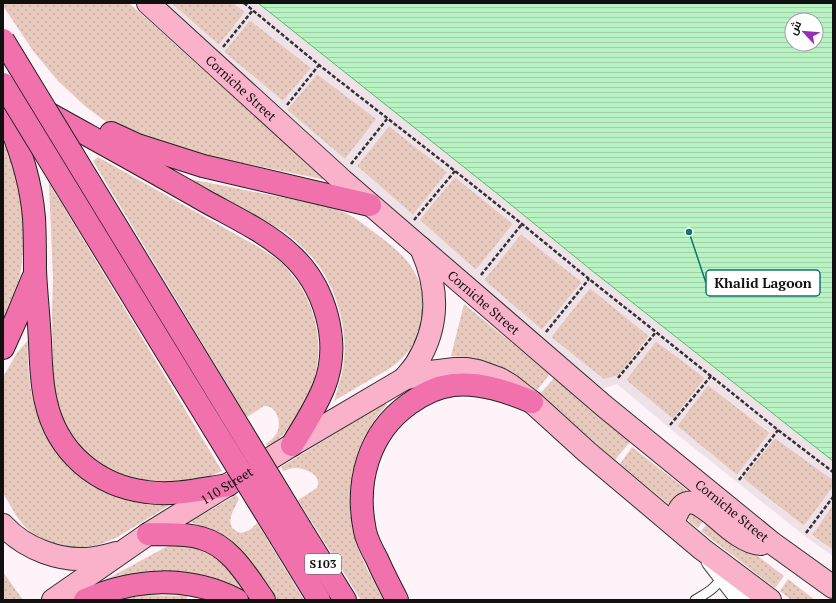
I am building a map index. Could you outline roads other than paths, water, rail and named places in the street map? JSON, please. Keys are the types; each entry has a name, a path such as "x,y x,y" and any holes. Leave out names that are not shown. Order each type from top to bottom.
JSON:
{"main road":[{"name":"Corniche Street","path":"148,3 370,205 420,246 604,406 772,543 833,587"},
{"path":"3,40 48,113 262,233 290,254 312,281 325,309 328,321 331,346 329,372 325,386 311,414 292,445"},
{"name":"S103","path":"3,84 319,600"},
{"path":"31,85 66,108 103,129 120,138 155,151 203,166 370,205"},
{"path":"3,109 16,138 25,167 34,217 35,271 42,374 49,414 60,438 76,458 96,475 134,490 175,493 228,485"},
{"name":"S103","path":"48,113 301,529 346,600"},
{"path":"404,379 424,350 434,315 432,280 420,246"},
{"path":"3,348 18,317 35,271"},
{"path":"404,379 430,372 466,369 490,375 510,385 532,402 587,452 702,549 770,600"},
{"name":"110 Street","path":"53,600 148,534 292,445 404,379"},
{"path":"396,600 365,533 362,504 363,477 366,464 371,451 384,428 393,417 414,400 440,388 453,385 468,385 499,389 532,402"},
{"path":"673,524 681,507 684,504 693,502 701,505 734,532 748,541 756,544 772,543"},
{"path":"3,525 17,538 31,546 46,553 62,557 94,558 125,550"},
{"path":"148,534 190,536 212,542 222,548 230,556 264,600"},
{"path":"85,600 109,591 139,584 171,582 188,584 208,594 237,600"}],"street":[{"path":"702,549 741,600"}],"lane":[{"path":"695,600 715,586 720,580 722,574"}],"place":[{"name":"Khalid Lagoon","path":"689,232"}]}
